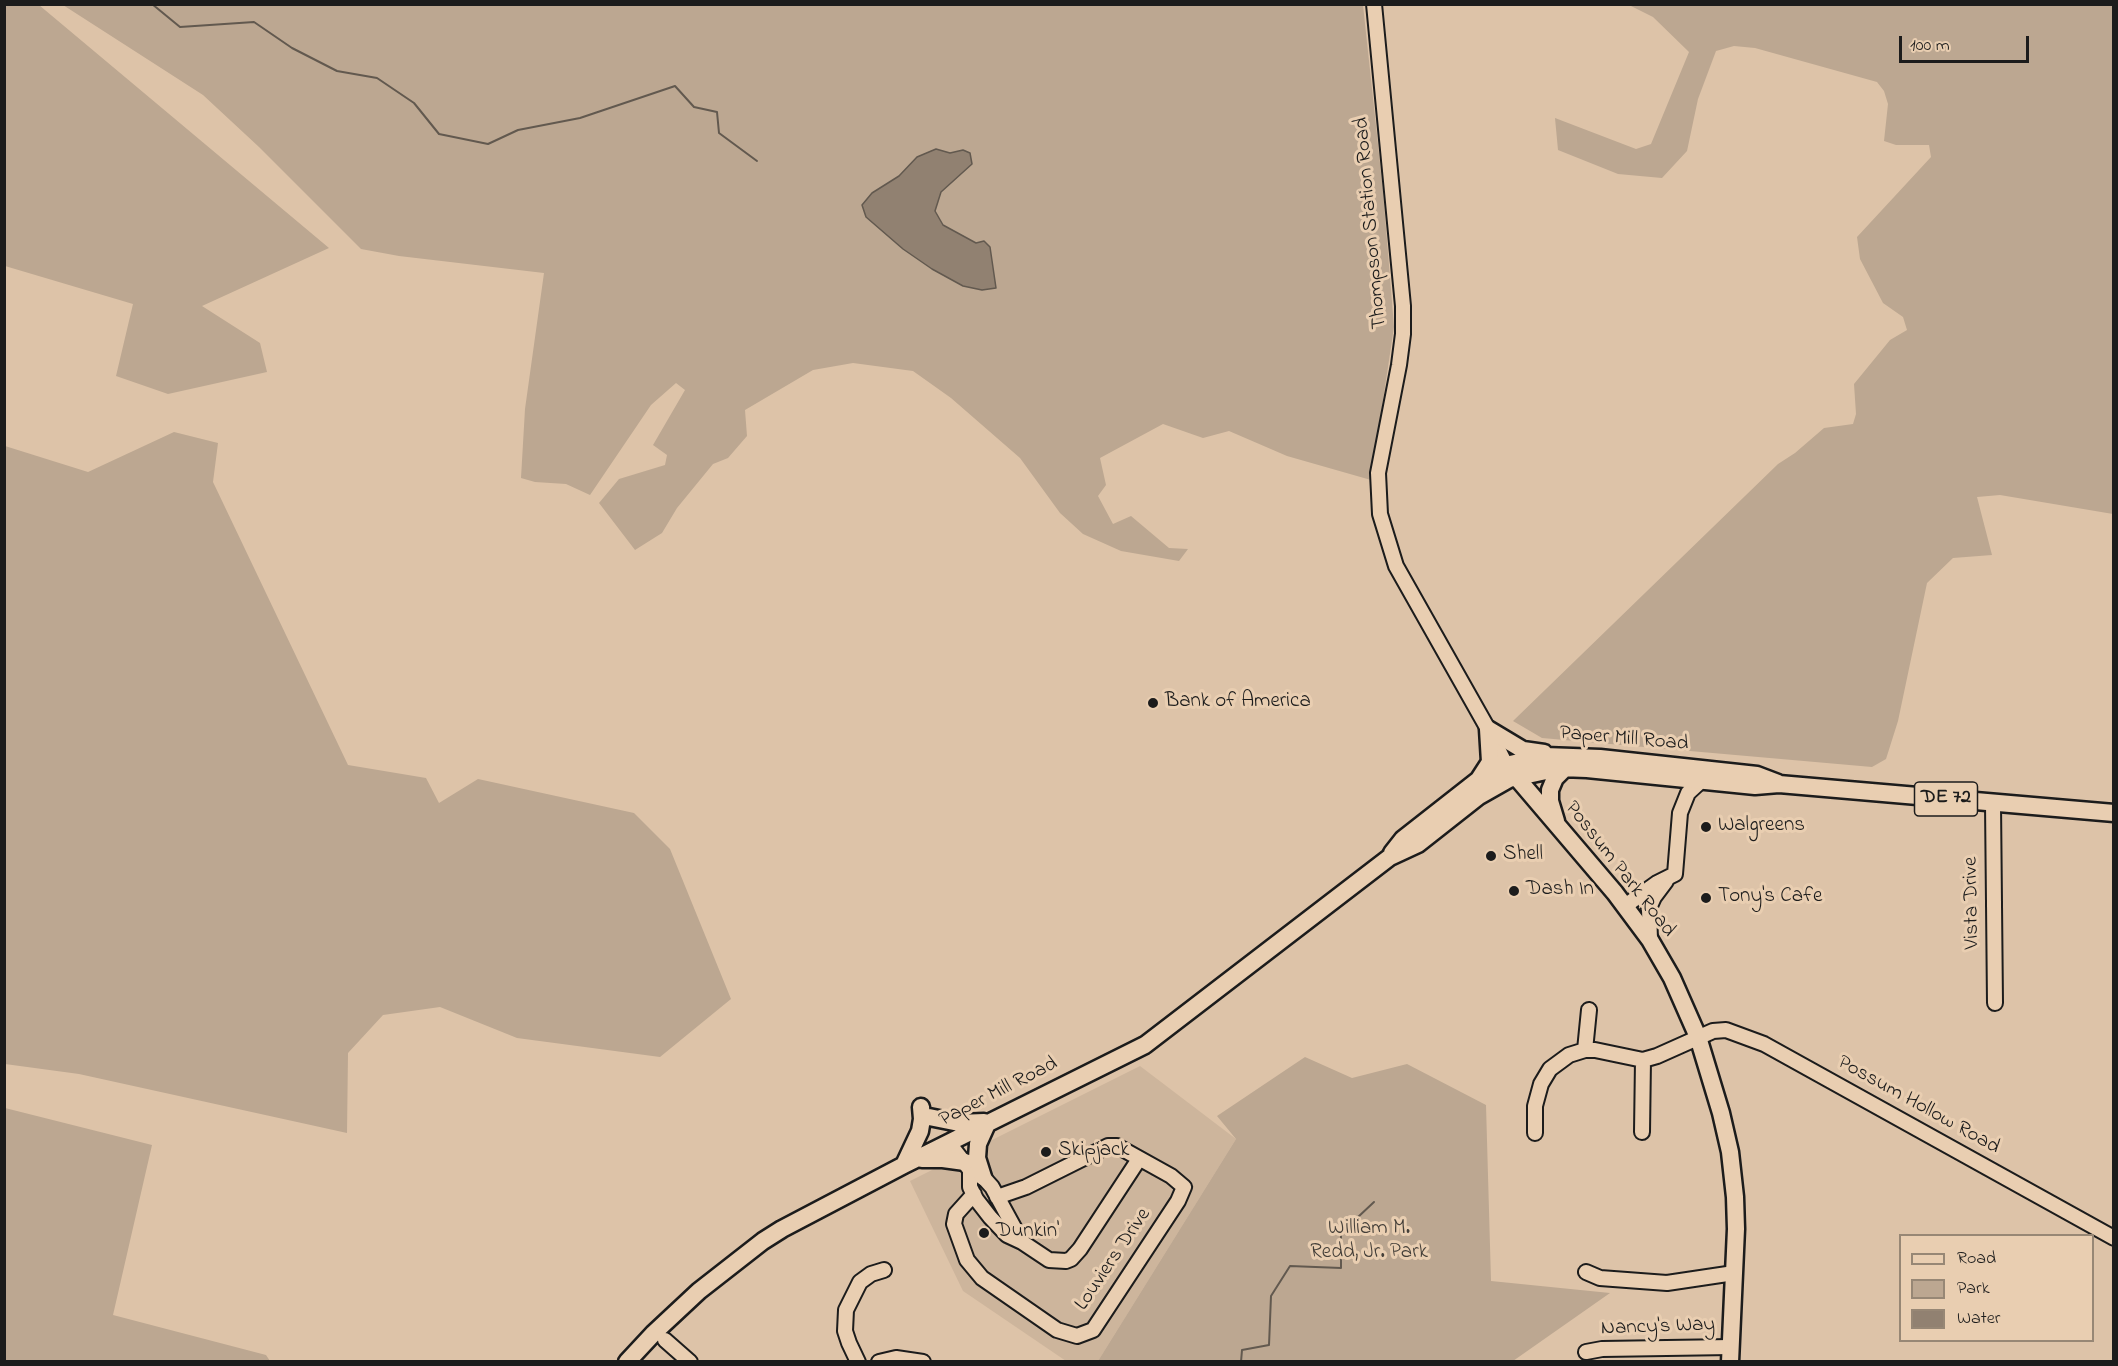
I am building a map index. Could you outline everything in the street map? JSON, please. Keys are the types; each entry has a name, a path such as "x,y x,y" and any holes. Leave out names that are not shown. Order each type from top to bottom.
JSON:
{"main road":[{"path":"1488,729 1522,750 1568,763 1555,778 1550,790 1550,801 1558,827"},
{"path":"1478,780 1490,762 1488,729"},
{"name":"Paper Mill Road","path":"1390,857 1402,839 1478,780 1510,772 1545,756 1587,769 1677,779 1755,786 1779,784 2114,813"},
{"name":"Paper Mill Road","path":"1568,763 1600,758 1757,775 1779,784"},
{"path":"1677,779 1680,772 1686,770 1722,771"},
{"name":"Paper Mill Road","path":"627,1362 699,1291 763,1241 907,1164 1145,1045 1390,857 1418,844 1510,772"},
{"name":"Possum Park Road","path":"1510,772 1625,906 1650,940 1672,978 1698,1037 1711,1075 1730,1152 1736,1229 1730,1354"},
{"path":"925,1112 959,1123 989,1123 978,1144 973,1170 943,1159 923,1159 907,1164 925,1112"}],"street":[{"name":"Thompson Station Road","path":"1374,4 1403,306 1403,334 1399,365 1377,473 1380,514 1396,566 1510,772"},
{"path":"1625,906 1657,883 1675,874 1680,813 1677,779"},
{"path":"1680,813 1688,793 1701,781"},
{"name":"Vista Drive","path":"1993,804 1995,1003"},
{"path":"1650,940 1649,908 1654,897 1668,879"},
{"path":"1585,1050 1589,1010"},
{"name":"Possum Hollow Road","path":"1643,1060 1713,1031 1726,1030 1755,1040 2114,1238"},
{"path":"1535,1133 1534,1106 1544,1077 1562,1059 1585,1050 1604,1051 1643,1060 1642,1132"},
{"name":"Louviers Drive","path":"949,1143 992,1187 1022,1242"},
{"name":"Louviers Drive","path":"974,1194 956,1214 954,1224 967,1260 982,1278 1057,1330 1077,1336 1093,1330 1178,1201 1184,1187 1171,1176 1117,1146 1108,1146 1026,1187 997,1197"},
{"name":"Louviers Drive","path":"973,1170 970,1186 974,1194 990,1217 1007,1235 1022,1242 1048,1260 1066,1261 1071,1259 1106,1212 1139,1159"},
{"path":"858,1362 845,1331 846,1310 854,1290 865,1277 884,1270"},
{"path":"1586,1272 1600,1278 1667,1283 1734,1274"},
{"path":"665,1340 690,1362"},
{"name":"Nancy's Way","path":"1586,1352 1602,1349 1730,1354"},
{"path":"879,1362 896,1358 923,1362"}],"shaded area":[{"path":"1140,1066 1236,1139 1098,1361 1066,1361 963,1291 910,1181"}],"green space":[{"path":"4,5 39,5 329,248 202,306 260,343 267,372 168,394 116,376 133,304 5,266"},
{"path":"63,5 1363,5 1383,191 1394,327 1371,480 1287,456 1229,431 1203,438 1163,424 1100,458 1106,485 1098,496 1113,524 1131,516 1169,548 1188,549 1179,561 1121,551 1083,534 1060,513 1020,458 951,398 913,371 853,363 813,370 745,410 747,436 728,458 713,464 677,508 662,533 635,550 599,503 619,479 665,465 667,455 653,445 685,390 676,383 651,405 590,495 566,484 535,482 521,478 525,409 544,273 399,256 361,249 259,147 203,95"},
{"path":"1629,5 2113,5 2113,514 2000,495 1977,497 1992,555 1953,558 1927,583 1898,721 1886,759 1872,767 1542,738 1513,721 1778,464 1795,453 1824,428 1853,424 1856,414 1854,384 1890,340 1907,330 1903,317 1883,303 1860,259 1857,237 1931,157 1929,145 1896,145 1884,141 1888,104 1884,91 1877,82 1755,48 1734,46 1716,51 1698,99 1687,151 1662,178 1618,174 1558,150 1555,118 1636,149 1651,144 1689,52 1653,17"},
{"path":"174,432 218,443 213,482 348,765 426,778 439,803 478,779 634,813 670,849 731,999 660,1057 517,1038 440,1007 383,1015 348,1053 347,1133 79,1074 5,1064 5,446 88,472"},
{"name":"William M. Redd, Jr. Park","path":"1305,1057 1352,1078 1407,1064 1486,1105 1491,1281 1610,1293 1513,1361 1098,1361 1236,1139 1217,1116"},
{"path":"5,1108 152,1145 113,1315 266,1355 270,1361 5,1361"}],"water":[{"path":"936,149 950,153 963,150 970,153 972,164 941,192 935,211 943,225 976,243 984,241 990,247 996,288 982,290 963,286 932,269 903,249 866,217 862,205 872,193 899,176 917,157"}],"waterway":[{"path":"152,4 180,27 254,22 292,48 337,71 377,78 414,103 439,134 488,144 518,130 580,118 675,86 694,107 717,112 719,133 757,161"},
{"path":"1241,1362 1242,1350 1269,1345 1271,1296 1290,1266 1341,1268 1341,1233 1374,1202"}],"place":[{"name":"Bank of America","path":"1153,703"},
{"name":"Walgreens","path":"1706,827"},
{"name":"Shell","path":"1491,856"},
{"name":"Dash In","path":"1514,891"},
{"name":"Tony's Cafe","path":"1706,898"},
{"name":"Skipjack","path":"1046,1152"},
{"name":"Dunkin'","path":"984,1233"}]}
